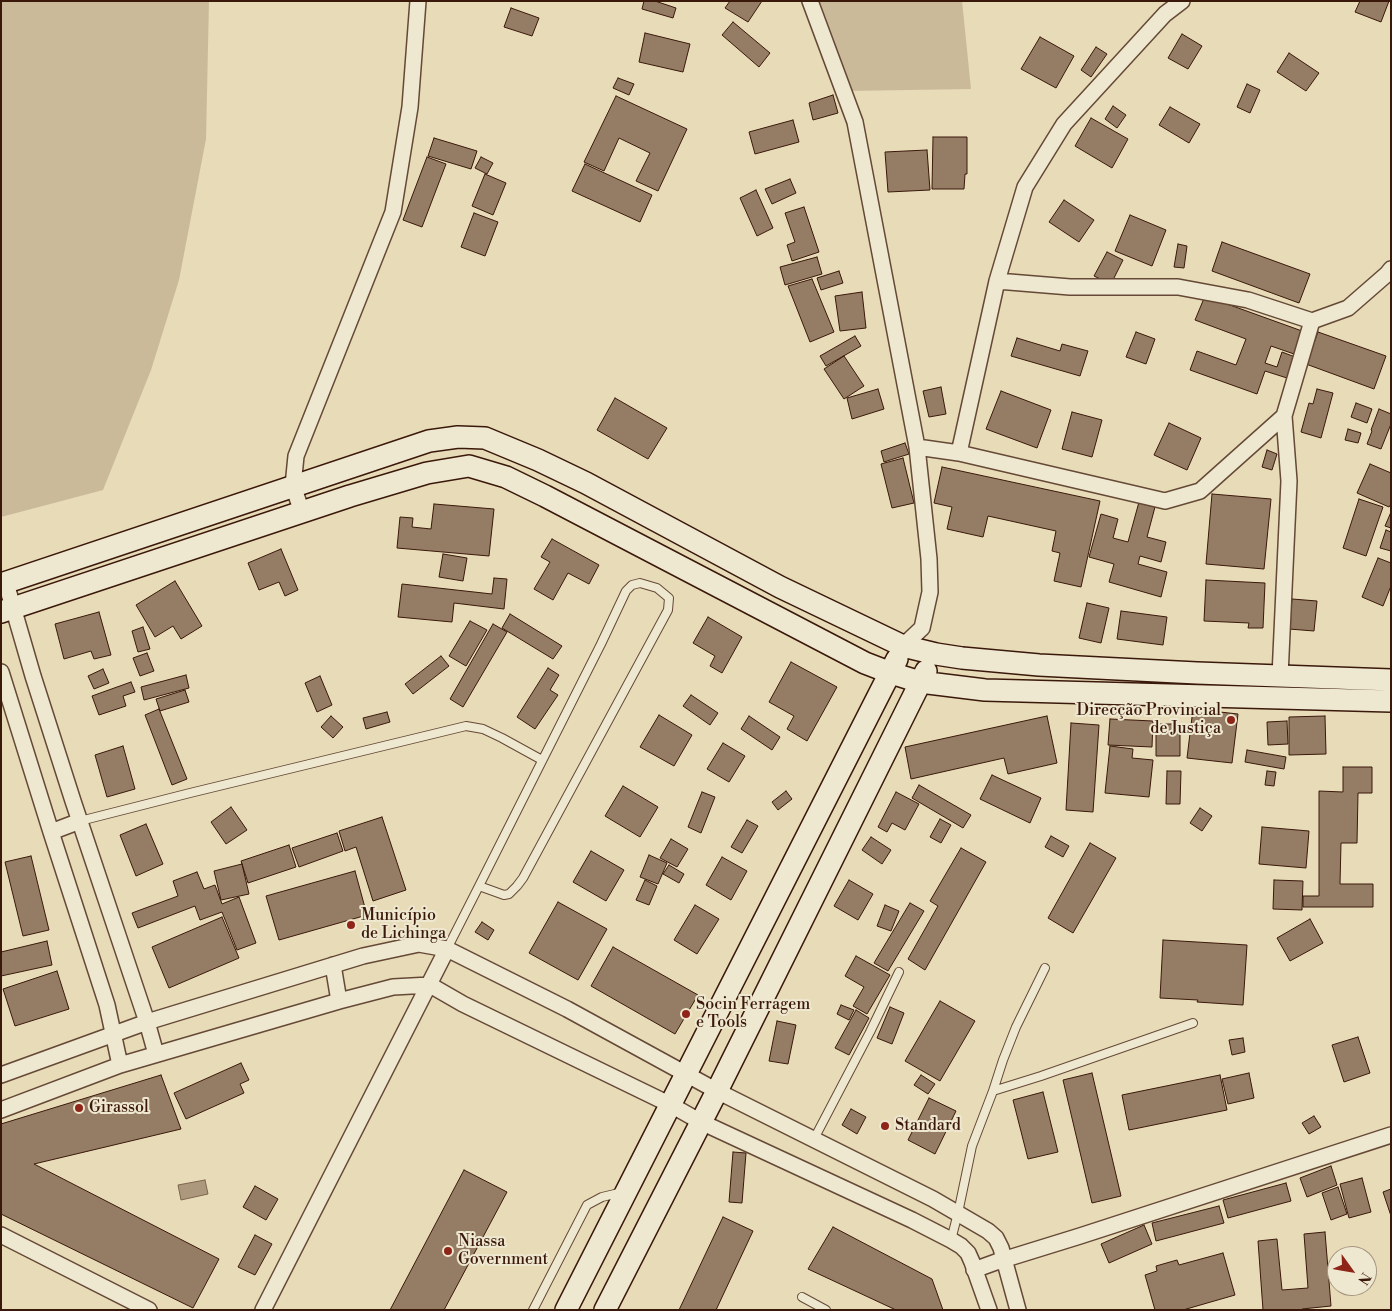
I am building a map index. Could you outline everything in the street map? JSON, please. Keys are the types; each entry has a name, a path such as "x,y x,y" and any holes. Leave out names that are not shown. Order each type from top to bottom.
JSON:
{"main road":[{"path":"458,437 469,466"},
{"path":"4,583 429,441 458,437 485,438 586,482 780,587 903,646 962,658 1039,665 1391,680"},
{"path":"8,610 428,472 469,466 506,477 865,662 920,682 985,690 1391,701"},
{"path":"178,524 184,551"},
{"path":"653,552 665,526"},
{"path":"700,577 713,551"},
{"path":"566,1310 891,673 903,646"},
{"path":"605,1310 702,1122 920,682 936,654"},
{"path":"594,1256 625,1271"}],"street":[{"path":"302,512 293,486 296,456 394,212 410,107 418,1"},
{"path":"810,1 855,122 917,446 930,559 930,592 922,628 903,646"},
{"path":"958,453 997,282 1025,187 1064,124 1165,14 1182,1"},
{"path":"997,282 1070,287 1178,287 1248,300 1312,321 1348,308 1391,269"},
{"path":"1280,676 1289,481 1284,416 1312,321"},
{"path":"917,446 958,453 1165,501 1200,491 1284,416"},
{"path":"4,583 8,610 33,676 148,1022 156,1054"},
{"path":"922,628 936,654"},
{"path":"1,672 107,1005 120,1065"},
{"path":"51,832 80,821"},
{"path":"1,1075 148,1022 363,956 419,944 447,949 567,1009 717,1091 958,1213 988,1231 996,1238 1001,1248 1018,1310"},
{"path":"263,1310 447,949"},
{"path":"333,965 339,1001"},
{"path":"1,1110 120,1065 156,1054 393,987 430,985 462,1004 671,1105 702,1122 951,1240 968,1253 989,1310"},
{"path":"974,1270 1391,1135"},
{"path":"1,1235 148,1310"}],"lane":[{"path":"447,949 626,591 640,583 657,588 669,598 668,610 522,878 509,894 504,895 479,886"},
{"path":"80,821 466,726 482,729 542,760"},
{"path":"951,1240 972,1146 1016,1027 1044,968"},
{"path":"814,1139 899,972"},
{"path":"993,1091 1193,1023"},
{"path":"533,1310 587,1206 602,1197 627,1191"},
{"path":"802,1297 826,1310"}],"shaded area":[{"path":"1,1 209,1 206,139 179,280 151,370 103,490 1,517"},
{"path":"800,1 962,1 971,89 846,91"},
{"path":"205,1180 208,1194 181,1200 178,1185"}],"building":[{"path":"644,1 655,1 676,8 673,18 642,9"},
{"path":"730,1 762,1 748,22 725,8"},
{"path":"1360,1 1389,1 1381,22 1355,12"},
{"path":"511,8 539,18 532,36 504,27"},
{"path":"733,22 770,53 759,67 722,35"},
{"path":"645,33 690,44 683,72 639,62"},
{"path":"1182,34 1202,46 1188,69 1168,58"},
{"path":"1040,37 1074,56 1056,88 1021,69"},
{"path":"1096,47 1107,54 1091,77 1081,70"},
{"path":"1289,53 1319,73 1306,91 1277,72"},
{"path":"618,78 634,84 629,95 613,88"},
{"path":"1247,84 1260,90 1250,113 1237,107"},
{"path":"833,95 838,113 813,120 809,103"},
{"path":"616,96 687,129 658,191 636,181 650,153 619,138 604,171 584,162"},
{"path":"1113,106 1126,115 1117,128 1105,119"},
{"path":"1170,107 1200,124 1189,143 1159,125"},
{"path":"1091,118 1128,139 1112,168 1075,146"},
{"path":"793,120 799,142 755,154 749,132"},
{"path":"933,137 967,137 967,174 965,174 964,189 932,189"},
{"path":"434,138 477,151 471,169 428,156"},
{"path":"927,150 930,190 888,192 885,152"},
{"path":"427,157 446,164 422,227 403,220"},
{"path":"481,157 493,163 487,174 475,168"},
{"path":"585,164 652,195 640,222 572,191"},
{"path":"485,174 506,183 493,215 472,206"},
{"path":"790,179 796,193 772,204 765,189"},
{"path":"756,190 773,228 757,236 740,198"},
{"path":"1064,200 1094,220 1079,242 1049,222"},
{"path":"804,207 819,252 792,261 787,245 795,242 785,213"},
{"path":"474,213 498,222 485,256 461,247"},
{"path":"1130,215 1166,230 1152,266 1115,251"},
{"path":"1222,242 1310,274 1299,303 1212,271"},
{"path":"1178,244 1187,246 1184,268 1174,267"},
{"path":"1107,252 1123,260 1111,284 1094,276"},
{"path":"817,257 822,274 785,285 780,267"},
{"path":"839,271 843,283 821,290 817,278"},
{"path":"812,279 834,332 810,342 788,286"},
{"path":"862,292 866,328 840,331 835,296"},
{"path":"1205,296 1302,331 1294,354 1271,346 1265,363 1277,367 1282,352 1295,357 1287,378 1265,371 1257,394 1190,370 1197,351 1236,365 1246,339 1195,320"},
{"path":"1136,332 1155,339 1146,364 1126,357"},
{"path":"1318,332 1386,356 1374,389 1306,364"},
{"path":"855,336 861,346 826,366 820,356"},
{"path":"1017,338 1060,351 1062,344 1088,351 1080,376 1011,356"},
{"path":"844,356 864,386 844,399 824,369"},
{"path":"941,387 946,414 929,417 923,391"},
{"path":"878,389 884,409 852,419 847,398"},
{"path":"1317,389 1333,393 1321,438 1301,432 1309,403 1313,404"},
{"path":"1001,391 1051,410 1037,448 986,429"},
{"path":"615,398 667,428 648,459 597,430"},
{"path":"1356,403 1372,409 1367,423 1351,417"},
{"path":"1379,409 1391,414 1391,424 1381,449 1367,444"},
{"path":"1072,412 1102,420 1092,457 1062,449"},
{"path":"1169,423 1201,438 1187,470 1154,455"},
{"path":"1348,429 1361,433 1358,443 1345,440"},
{"path":"905,443 909,454 884,462 881,451"},
{"path":"1267,450 1277,454 1272,470 1262,467"},
{"path":"903,458 914,503 892,508 881,464"},
{"path":"1370,464 1391,473 1391,504 1389,507 1357,493"},
{"path":"942,467 1100,501 1081,587 1054,581 1060,553 1052,551 1056,531 988,516 983,537 947,529 952,507 934,503"},
{"path":"1212,494 1271,499 1264,569 1206,564"},
{"path":"1359,499 1383,507 1366,556 1343,548"},
{"path":"1139,502 1155,507 1147,537 1166,542 1161,562 1140,556 1138,564 1167,572 1161,597 1109,582 1114,564 1089,557 1101,514 1118,519 1113,538 1128,542"},
{"path":"434,504 494,509 489,556 397,548 400,517 413,518 412,527 431,529"},
{"path":"1391,512 1391,528 1385,526"},
{"path":"1386,530 1391,532 1391,551 1380,548"},
{"path":"552,539 599,565 589,584 568,573 553,600 534,589 550,562 541,557"},
{"path":"281,549 298,590 285,596 279,582 259,590 248,563"},
{"path":"443,554 467,558 463,581 439,577"},
{"path":"1378,558 1391,563 1391,586 1383,606 1362,597"},
{"path":"494,578 507,579 504,609 454,603 452,622 398,617 402,584 492,594"},
{"path":"1206,580 1265,583 1263,628 1248,628 1249,623 1204,621"},
{"path":"175,581 202,626 181,639 173,626 155,637 136,605"},
{"path":"1292,599 1317,601 1314,631 1289,629"},
{"path":"1087,603 1109,608 1101,643 1079,638"},
{"path":"1121,611 1167,617 1163,645 1117,639"},
{"path":"99,612 111,655 94,659 91,651 64,659 55,624"},
{"path":"510,614 562,646 553,659 502,628"},
{"path":"708,617 742,637 722,673 710,666 715,656 693,643"},
{"path":"470,621 487,630 466,666 449,656"},
{"path":"493,624 507,632 463,707 450,699"},
{"path":"143,627 150,649 138,652 132,631"},
{"path":"147,653 154,671 140,676 133,658"},
{"path":"441,656 449,666 413,694 405,684"},
{"path":"791,662 837,687 807,741 787,729 794,716 769,702"},
{"path":"548,668 559,675 550,690 558,695 535,729 517,717"},
{"path":"103,669 109,683 94,689 88,676"},
{"path":"186,675 189,688 144,700 141,687"},
{"path":"320,676 332,705 317,712 305,683"},
{"path":"131,682 135,692 123,696 126,706 99,715 92,696"},
{"path":"185,690 189,702 160,711 156,699"},
{"path":"691,695 718,713 710,725 683,706"},
{"path":"159,709 187,779 172,785 145,715"},
{"path":"1193,709 1238,714 1232,763 1187,758"},
{"path":"387,712 390,722 366,729 363,718"},
{"path":"659,715 692,735 674,766 640,747"},
{"path":"331,716 343,727 333,738 321,727"},
{"path":"749,716 780,737 772,750 741,729"},
{"path":"1047,716 1057,763 1008,774 1004,758 911,779 905,747"},
{"path":"1325,716 1326,754 1289,755 1289,717"},
{"path":"1110,719 1153,721 1152,747 1108,745"},
{"path":"1287,721 1288,744 1268,745 1267,722"},
{"path":"1071,723 1099,725 1093,812 1066,810"},
{"path":"1156,724 1180,724 1180,756 1156,756"},
{"path":"723,743 745,756 729,782 707,769"},
{"path":"123,746 135,789 107,797 95,755"},
{"path":"1110,746 1133,749 1132,758 1153,760 1149,797 1105,793"},
{"path":"1247,750 1286,757 1284,769 1245,762"},
{"path":"1343,767 1372,767 1372,793 1358,793 1357,843 1341,843 1340,884 1373,884 1373,907 1303,907 1303,896 1319,896 1319,791 1343,792"},
{"path":"1167,771 1181,771 1180,804 1166,804"},
{"path":"1267,771 1276,772 1274,786 1265,785"},
{"path":"992,775 1041,798 1030,823 980,799"},
{"path":"919,785 971,815 963,828 912,798"},
{"path":"623,786 658,807 640,837 605,816"},
{"path":"786,791 792,799 778,810 772,802"},
{"path":"702,792 715,797 701,833 688,827"},
{"path":"896,792 919,804 905,830 892,823 887,832 878,827"},
{"path":"231,807 247,830 226,844 211,822"},
{"path":"1200,808 1212,816 1202,831 1190,823"},
{"path":"382,817 406,890 373,901 356,847 345,851 339,831"},
{"path":"940,819 951,825 941,843 930,837"},
{"path":"747,820 758,826 742,853 731,847"},
{"path":"146,824 163,864 136,876 120,835"},
{"path":"1262,827 1309,831 1306,868 1259,864"},
{"path":"337,833 343,851 299,867 292,848"},
{"path":"1051,836 1069,846 1063,857 1045,847"},
{"path":"871,837 891,850 882,864 862,850"},
{"path":"671,839 688,849 677,867 660,858"},
{"path":"1090,843 1116,858 1073,933 1048,918"},
{"path":"289,845 296,867 248,883 241,861"},
{"path":"961,848 986,862 925,970 908,959 938,906 930,901"},
{"path":"591,851 624,870 606,901 573,882"},
{"path":"649,855 667,863 658,884 640,877"},
{"path":"31,856 49,930 23,936 5,862"},
{"path":"722,857 747,871 731,900 706,885"},
{"path":"242,864 249,894 221,900 214,871"},
{"path":"669,865 684,874 679,883 663,874"},
{"path":"355,871 367,915 279,940 266,896"},
{"path":"197,872 204,889 215,885 222,904 239,897 256,943 237,950 222,912 200,920 195,906 138,928 132,913 178,896 173,881"},
{"path":"645,880 657,886 649,905 636,900"},
{"path":"849,880 873,894 858,920 834,906"},
{"path":"1274,880 1303,881 1302,910 1273,909"},
{"path":"558,902 607,929 578,980 529,953"},
{"path":"910,903 924,911 888,971 874,963"},
{"path":"695,905 719,919 697,954 674,940"},
{"path":"885,905 899,911 891,931 877,926"},
{"path":"222,917 239,958 169,988 152,947"},
{"path":"1310,919 1323,943 1290,961 1277,938"},
{"path":"482,922 494,930 488,940 475,932"},
{"path":"1163,940 1247,945 1243,1005 1160,998"},
{"path":"47,941 52,965 1,976 1,952"},
{"path":"613,947 698,995 675,1034 591,986"},
{"path":"856,956 890,975 867,1014 853,1006 864,987 845,976"},
{"path":"57,971 69,1009 15,1026 3,989"},
{"path":"940,1001 975,1021 940,1081 905,1061"},
{"path":"841,1005 854,1010 849,1020 837,1014"},
{"path":"890,1007 904,1013 892,1044 877,1038"},
{"path":"856,1010 869,1018 849,1055 835,1048"},
{"path":"777,1021 796,1025 788,1064 769,1061"},
{"path":"1358,1037 1370,1073 1344,1082 1332,1045"},
{"path":"1243,1038 1245,1052 1232,1055 1229,1040"},
{"path":"241,1063 249,1080 240,1084 244,1093 186,1119 174,1093"},
{"path":"1092,1073 1121,1196 1092,1203 1063,1080"},
{"path":"1249,1073 1254,1098 1228,1104 1222,1079"},
{"path":"161,1075 181,1129 34,1164 219,1259 193,1308 1,1214 1,1124"},
{"path":"921,1075 935,1084 928,1094 914,1085"},
{"path":"1220,1075 1227,1110 1129,1130 1122,1095"},
{"path":"1043,1092 1058,1152 1028,1159 1013,1100"},
{"path":"929,1098 956,1111 935,1154 908,1140"},
{"path":"851,1109 866,1117 857,1134 842,1125"},
{"path":"1314,1116 1321,1127 1309,1134 1302,1123"},
{"path":"733,1152 746,1153 742,1203 729,1202"},
{"path":"1331,1166 1337,1185 1307,1197 1300,1178"},
{"name":"Niassa Government","path":"464,1170 507,1192 444,1310 390,1310"},
{"path":"1362,1178 1371,1212 1349,1218 1340,1184"},
{"path":"1286,1183 1291,1201 1228,1218 1223,1200"},
{"path":"255,1186 278,1199 266,1220 243,1207"},
{"path":"1338,1187 1347,1214 1331,1220 1322,1193"},
{"path":"1391,1189 1391,1216 1383,1192"},
{"path":"1219,1206 1224,1223 1156,1241 1152,1223"},
{"path":"723,1217 753,1231 716,1310 679,1310"},
{"path":"1144,1225 1152,1244 1109,1263 1101,1244"},
{"path":"833,1227 932,1279 943,1310 896,1310 808,1269"},
{"path":"1325,1232 1327,1296 1330,1296 1331,1306 1302,1310 1263,1310 1258,1241 1277,1239 1282,1290 1308,1288 1304,1234"},
{"path":"255,1235 272,1244 255,1275 238,1267"},
{"path":"1223,1253 1235,1295 1183,1310 1155,1310 1145,1275 1157,1271 1156,1266 1177,1260 1179,1265"}],"place":[{"name":"Direcção Provincial de Justiça","path":"1231,720"},
{"name":"Município de Lichinga","path":"351,925"},
{"name":"Socin Ferragem e Tools","path":"686,1014"},
{"name":"Girassol","path":"79,1108"},
{"name":"Standard","path":"885,1126"},
{"name":"Niassa Government","path":"448,1251"}]}
